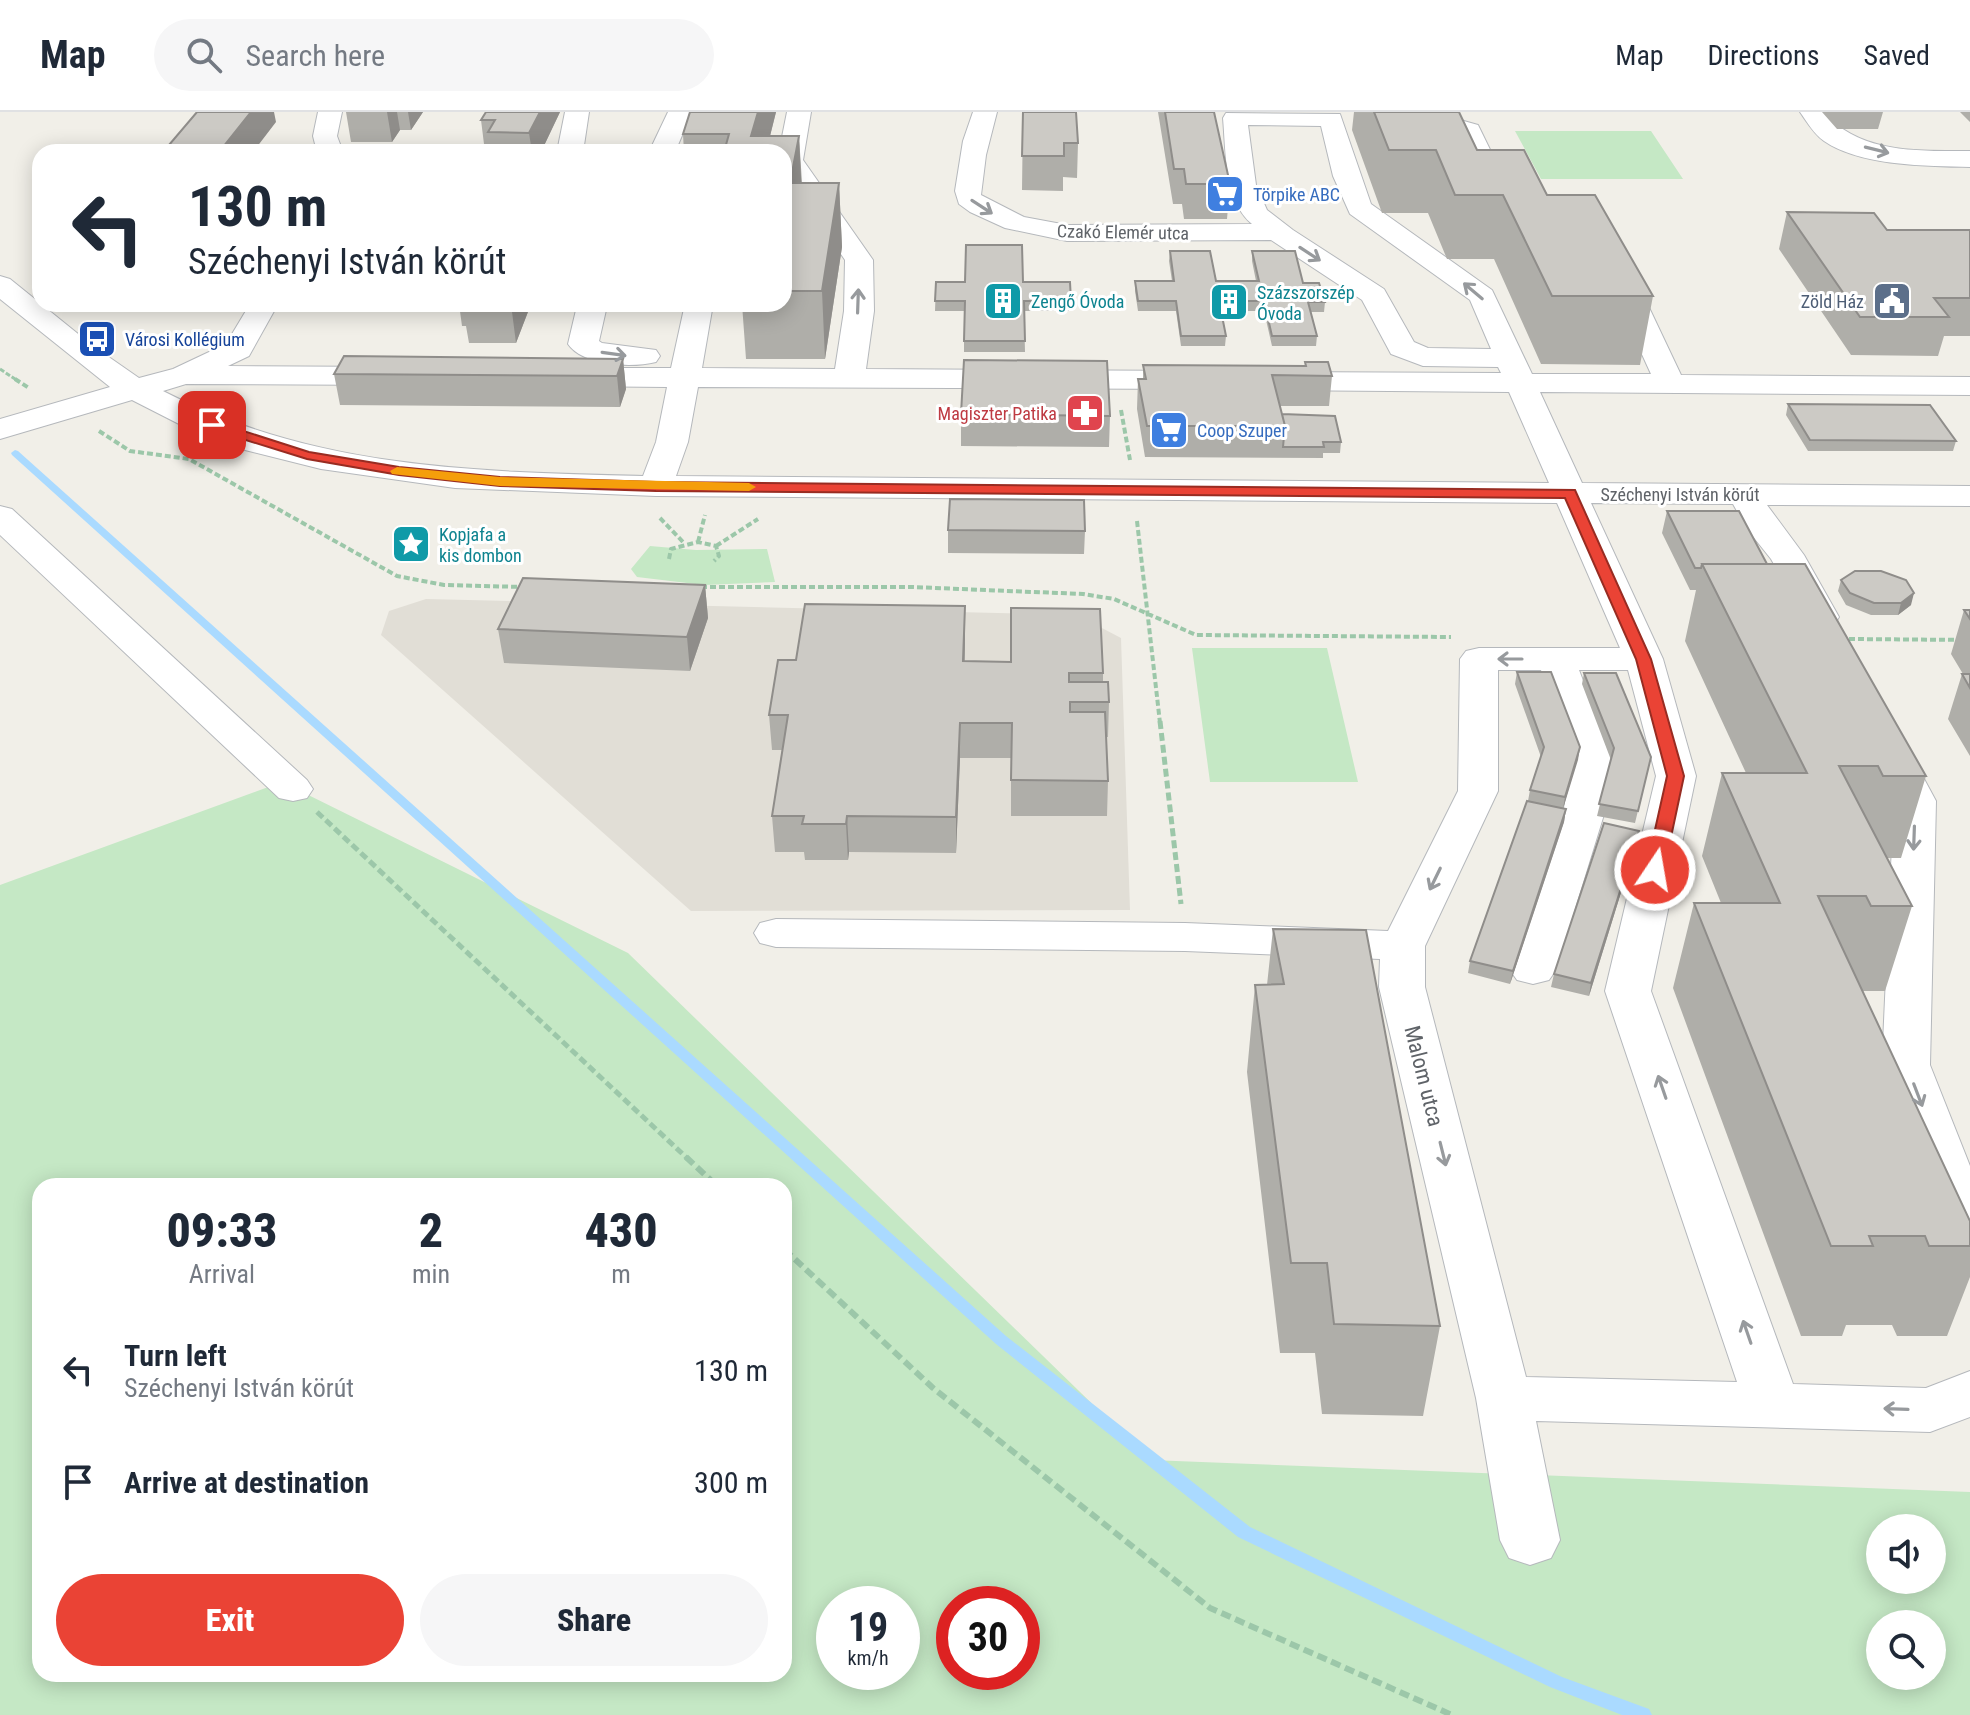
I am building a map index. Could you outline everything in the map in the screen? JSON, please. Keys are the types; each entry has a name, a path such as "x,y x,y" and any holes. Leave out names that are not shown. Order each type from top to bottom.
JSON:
{"street":[{"path":"328,144 325,136 330,112"},
{"path":"571,144 577,112"},
{"path":"666,144 680,112"},
{"path":"792,149 799,112"},
{"name":"Czakó Elemér utca","path":"985,112 978,132 973,170 967,184 968,198 984,211 1037,229 1067,233 1278,232"},
{"path":"1812,112 1833,135 1877,151 1935,159 1970,159"},
{"path":"1359,119 1234,115 1243,185 1256,214 1374,295 1402,348 1423,357 1514,370 1670,383 1970,386"},
{"path":"1320,117 1359,208 1482,296 1644,659 1676,776 1628,991 1773,1406"},
{"path":"1387,119 1439,121 1469,130 1489,174 1540,215"},
{"path":"792,163 859,260 859,311 849,378"},
{"path":"1607,264 1625,283 1670,383"},
{"name":"Széchenyi István körút","path":"0,285 32,310"},
{"name":"Széchenyi István körút","path":"35,312 136,390 232,434 307,455 399,471 656,500 1130,490 1970,496"},
{"path":"0,429 184,375 238,350 259,312"},
{"path":"591,312 583,344 594,351 686,368"},
{"path":"656,500 672,442 697,312"},
{"path":"543,377 686,368 849,378 1116,380 1232,380 1514,370"},
{"path":"184,375 418,376"},
{"path":"1744,494 1764,529 1786,555 1837,646"},
{"path":"0,516 293,789"},
{"name":"Malom utca","path":"1530,1540 1504,1398 1402,987 1403,946 1478,791 1479,659 1644,659"},
{"path":"1533,970 1585,808 1592,757 1556,659"},
{"path":"1874,720 1915,801 1906,1065 1970,1231"},
{"path":"776,933 1185,937 1403,946"},
{"path":"1504,1398 1930,1410 1970,1393"}],"path":[{"path":"1116,380 1130,461 1130,490 1137,519 1185,937"},
{"path":"68,410 130,451 189,459 397,576 425,584 524,587"},
{"path":"656,500 684,543"},
{"path":"698,542 705,514"},
{"path":"669,559 671,549 684,543 716,546 766,515"},
{"path":"714,561 719,556 716,546"},
{"path":"694,587 911,587 1055,592 1114,599 1196,635 1462,637"},
{"path":"1837,646 1970,640"},
{"path":"293,789 708,1178"},
{"path":"792,1256 933,1388 1210,1608 1452,1715"}],"shaded area":[{"path":"426,599 1077,615 1121,638 1130,910 691,911 381,635 389,611"}],"green space":[{"path":"1515,131 1651,131 1683,179 1541,179"},
{"path":"650,546 696,550 767,549 775,582 704,585 637,577 631,569"},
{"path":"1192,648 1327,648 1358,782 1210,782"},
{"path":"282,782 628,953 1150,1460 1970,1492 1970,1715 0,1715 0,885"}],"building":[{"path":"197,112 251,112 225,144 170,144"},
{"path":"486,112 540,112 529,133 488,132 495,120 481,120"},
{"path":"690,112 758,112 751,136 799,136 792,173 792,144 726,144 729,134 683,134"},
{"path":"1023,112 1076,112 1078,143 1064,143 1064,156 1022,156"},
{"path":"1165,112 1214,112 1230,184 1186,184 1184,169 1174,169"},
{"path":"1374,112 1459,112 1477,150 1524,150 1547,195 1595,195 1653,296 1552,296 1503,195 1455,195 1436,150 1389,150"},
{"path":"792,183 839,183 822,291 792,291"},
{"path":"1787,212 1874,213 1887,230 1970,230 1970,298 1934,298 1949,317 1860,317"},
{"name":"Zengő Óvoda","path":"966,245 1022,245 1023,282 1070,282 1071,301 1024,301 1025,341 964,341 965,301 935,301 936,282 965,282"},
{"name":"Százszorszép Óvoda","path":"1170,251 1210,251 1216,281 1259,281 1252,251 1295,251 1303,283 1319,283 1325,302 1308,302 1317,336 1272,336 1264,301 1219,301 1226,336 1181,336 1176,301 1138,301 1135,281 1174,281"},
{"path":"344,356 623,359 617,376 334,374"},
{"path":"964,360 1107,361 1110,416 961,414"},
{"path":"1305,362 1328,362 1332,376 1272,375 1285,426 1147,426 1138,379 1146,379 1143,365 1306,366"},
{"path":"1788,404 1930,405 1956,441 1810,440"},
{"path":"1282,414 1335,416 1341,442 1323,442 1324,447 1283,447 1285,426"},
{"path":"950,499 1084,500 1085,531 948,530"},
{"path":"1667,511 1739,511 1767,564 1702,564 1701,568 1695,568"},
{"path":"1702,564 1805,564 1926,776 1883,776 1878,766 1839,766 1912,906 1871,906 1866,896 1818,896 1970,1221 1970,1246 1929,1246 1925,1236 1869,1236 1873,1246 1831,1246 1694,903 1780,903 1722,773 1807,773"},
{"path":"1855,571 1881,571 1906,580 1914,593 1901,603 1874,603 1850,593 1841,580"},
{"path":"523,578 705,585 687,637 498,629"},
{"path":"805,604 965,606 963,661 1011,662 1011,608 1100,609 1103,673 1069,673 1069,682 1108,682 1109,702 1070,702 1070,712 1105,712 1108,781 1011,780 1012,723 960,723 956,817 847,816 846,824 802,824 804,816 772,816 788,715 769,715 778,660 796,660"},
{"path":"1517,672 1551,672 1580,747 1565,797 1530,790 1544,747"},
{"path":"1584,673 1616,673 1651,757 1638,811 1599,804 1614,748"},
{"path":"1962,674 1970,674 1970,688"},
{"path":"1527,801 1566,809 1513,971 1470,961"},
{"path":"1604,823 1639,831 1591,983 1554,974"},
{"path":"1273,929 1366,930 1440,1326 1334,1324 1327,1263 1291,1263 1255,985 1284,984"}],"waterway":[{"path":"15,453 1001,1340 1244,1532 1556,1682 1643,1715"}],"slow traffic":[{"path":"397,471 500,482 749,487"}],"place":[{"name":"Törpike ABC","path":"1225,194"},
{"name":"Zengő Óvoda","path":"1003,301"},
{"name":"Zöld Ház","path":"1892,301"},
{"name":"Százszorszép Óvoda","path":"1229,302"},
{"name":"Városi Kollégium","path":"97,339"},
{"name":"Magiszter Patika","path":"1085,413"},
{"name":"Coop Szuper","path":"1169,430"},
{"name":"Kopjafa a kis dombon","path":"411,544"}],"route":[{"path":"212,425 232,434 307,455 399,471 500,482 1570,493 1644,659 1676,776 1655,870"}]}
